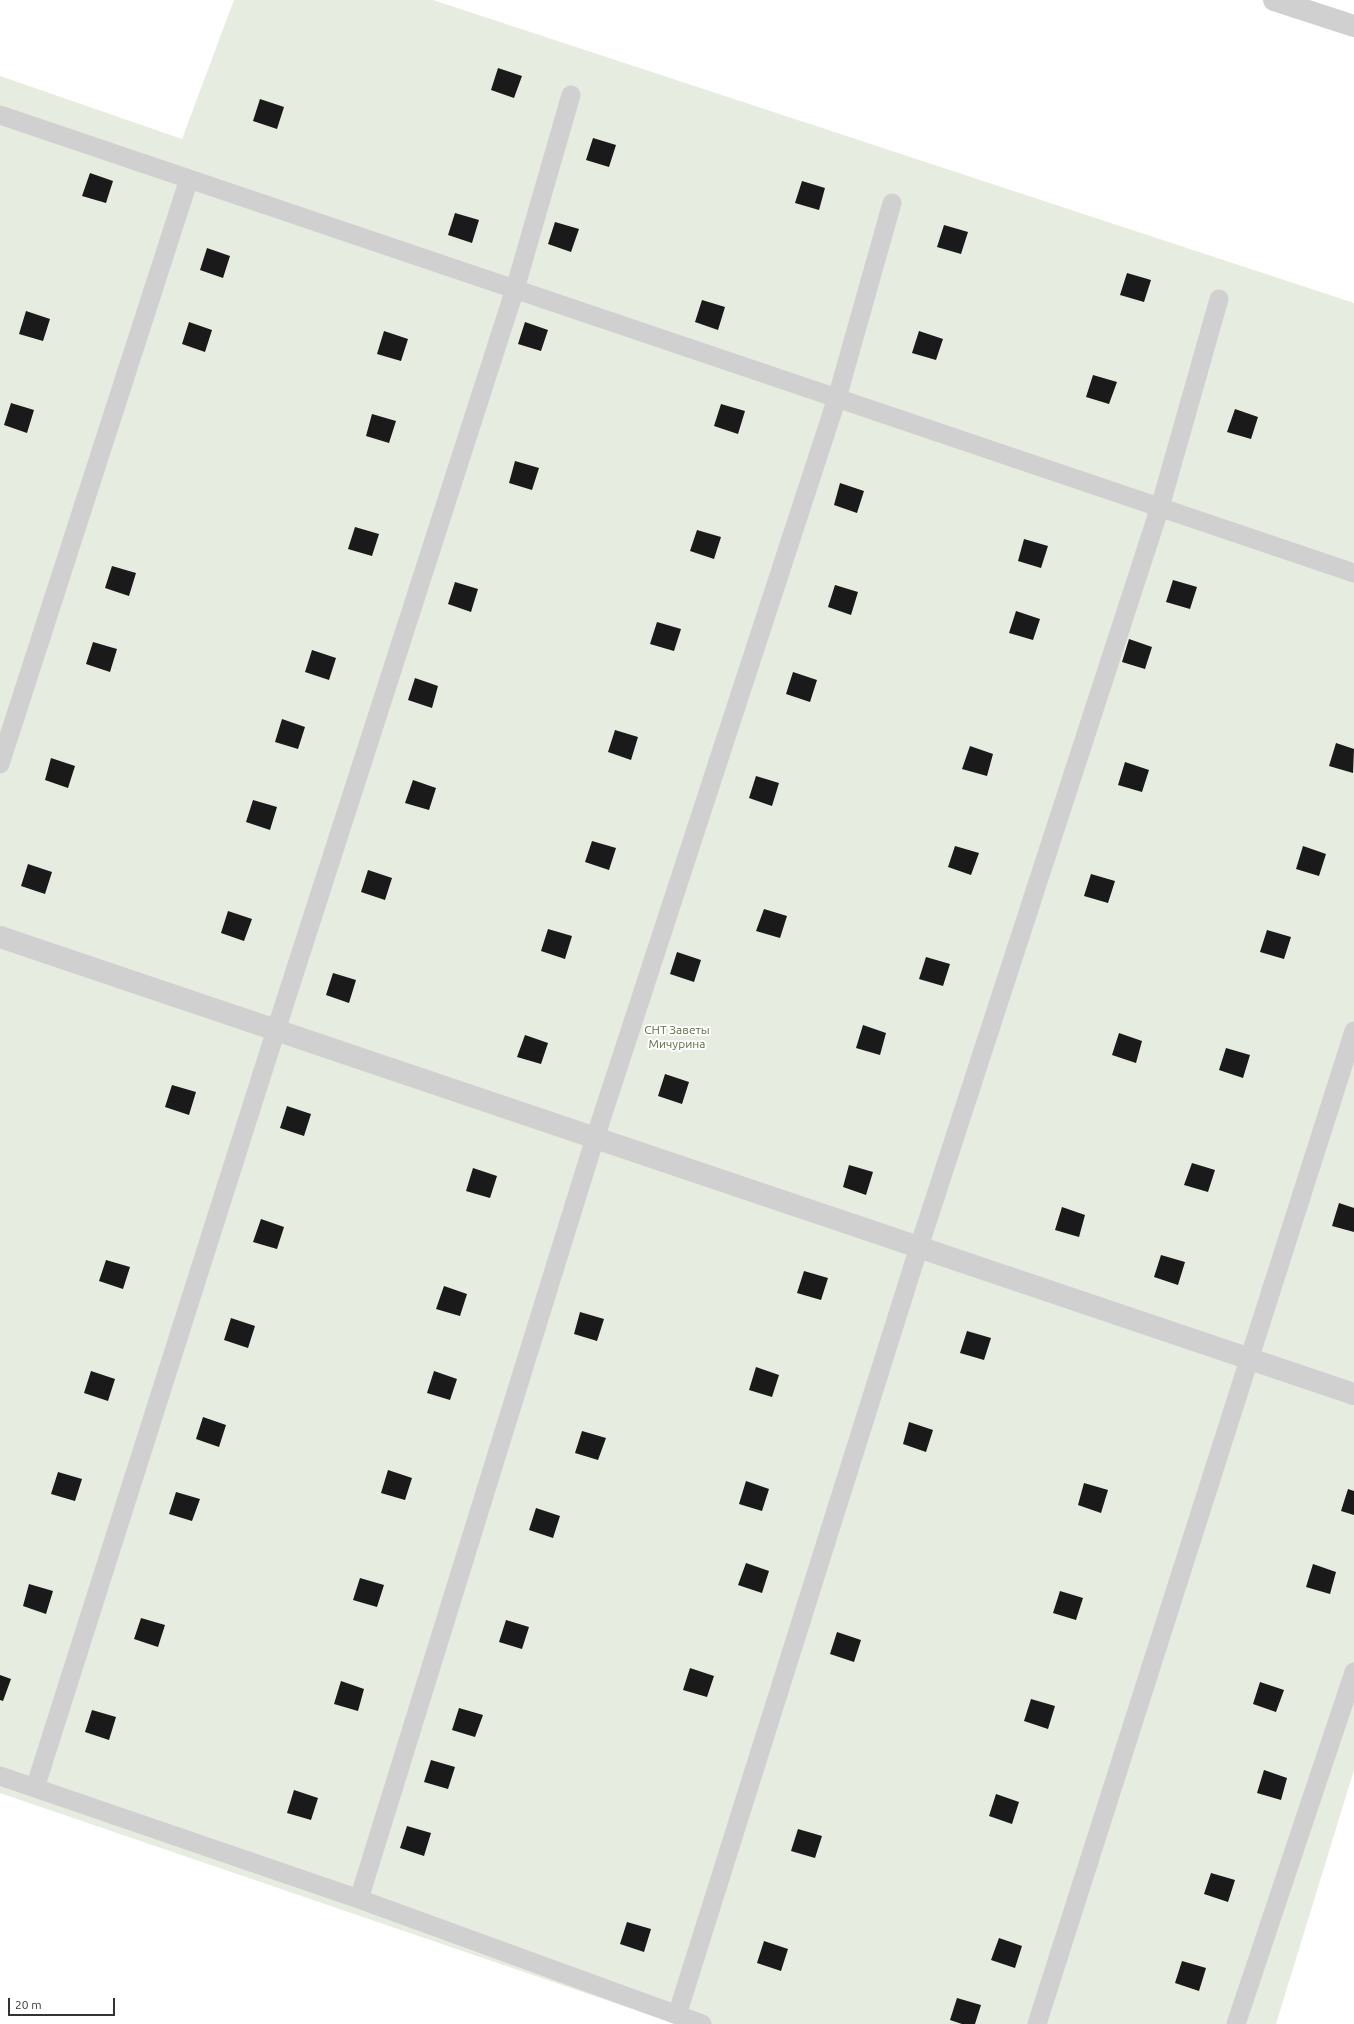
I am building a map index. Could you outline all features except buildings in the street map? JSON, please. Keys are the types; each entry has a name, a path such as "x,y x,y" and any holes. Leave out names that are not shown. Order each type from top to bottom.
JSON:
{"street":[{"path":"1274,0 1354,26"},
{"path":"0,936 1354,1394"}],"lane":[{"path":"35,1788 276,1030 516,289 571,95"},
{"path":"0,115 1354,573"},
{"path":"0,764 189,179"},
{"path":"359,1899 595,1138 837,398 892,203"},
{"path":"677,2015 919,1247 1160,508 1219,299"},
{"path":"1037,2024 1354,1031"},
{"path":"1236,2024 1354,1672"},
{"path":"0,1776 359,1899 702,2024"}],"green space":[{"name":"СНТ Заветы Мичурина","path":"234,0 433,0 1354,303 1354,1770 1276,2024 676,2024 0,1793 0,76 182,139"}]}
